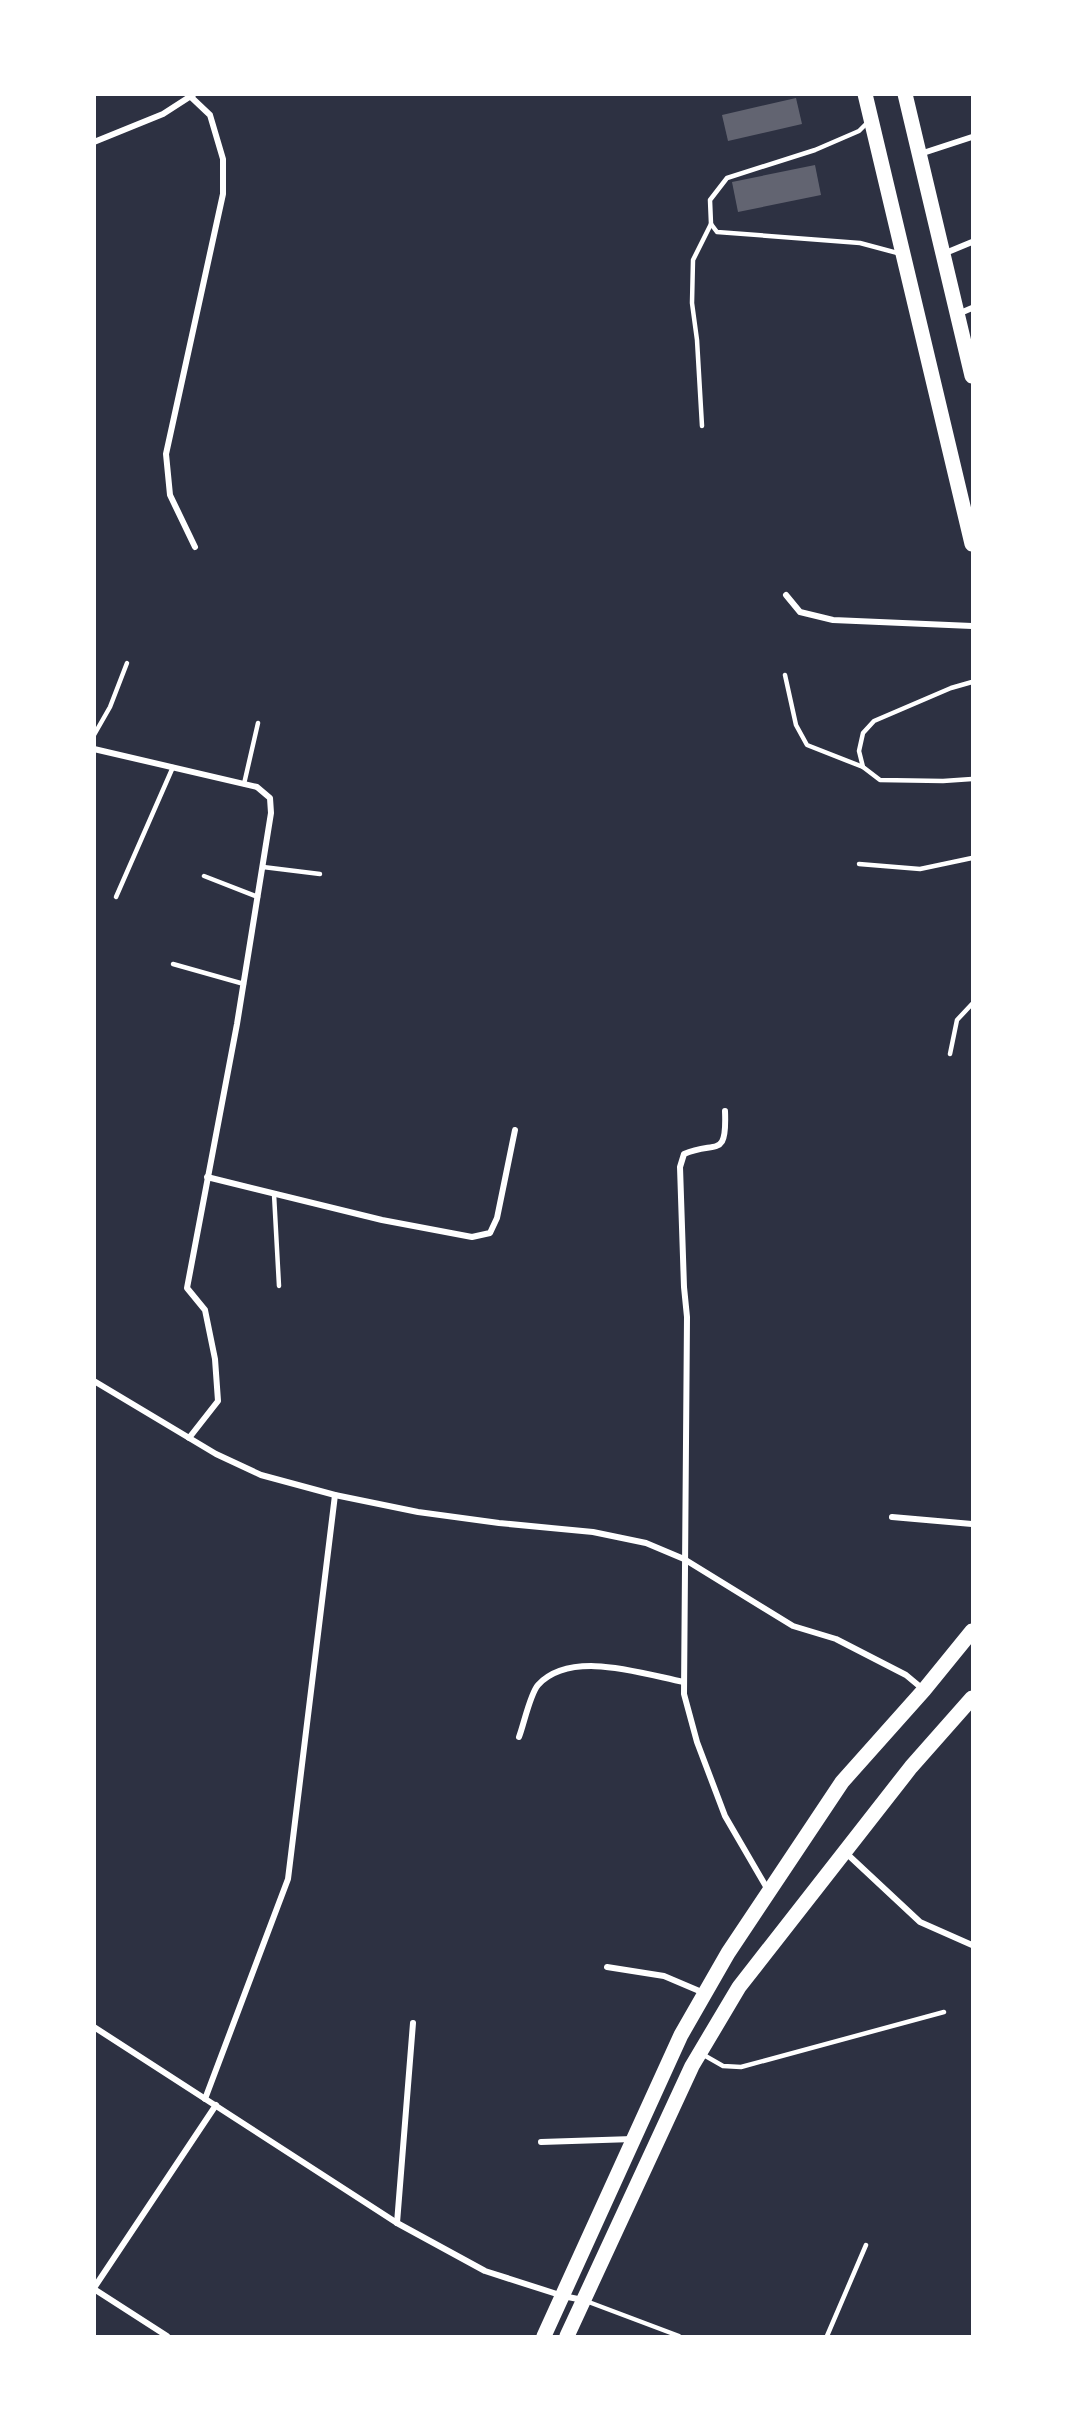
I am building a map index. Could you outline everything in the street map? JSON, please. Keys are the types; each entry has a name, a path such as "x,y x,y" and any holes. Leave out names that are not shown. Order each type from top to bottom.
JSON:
{"main road":[{"path":"865,94 972,544"},
{"path":"905,94 972,376"},
{"path":"544,2337 681,2035 728,1953 842,1782 924,1690 972,1631"},
{"path":"567,2337 692,2066 739,1987 911,1767 972,1698"}],"street":[{"path":"94,142 163,114 193,96 210,115 223,159 223,194 166,454 170,495 195,547"},
{"path":"919,154 972,137"},
{"path":"943,254 972,242"},
{"path":"958,314 972,308"},
{"path":"786,595 800,612 832,620 972,626"},
{"path":"94,749 257,787 270,798 271,813 244,984 187,1288 205,1311 214,1359 218,1401 189,1438"},
{"path":"725,1111 726,1135 723,1142 710,1149 693,1150 684,1154 680,1167 687,1317 684,1694 697,1742 725,1815 769,1892"},
{"path":"207,1177 382,1220 472,1237 490,1233 497,1218 515,1130"},
{"path":"94,1382 216,1454 261,1474 335,1495 418,1512 593,1532 646,1543 684,1559 793,1626 836,1639 906,1675 924,1690"},
{"path":"205,2099 288,1879 335,1495"},
{"path":"892,1517 972,1524"},
{"path":"519,1737 537,1687 549,1677 570,1668 595,1665 684,1682"},
{"path":"844,1852 920,1922 972,1945"},
{"path":"607,1967 664,1976 705,1993"},
{"path":"397,2223 413,2023"},
{"path":"94,2026 397,2223 485,2271 563,2296 585,2300"},
{"path":"167,2337 94,2288 216,2105"},
{"path":"541,2142 634,2139"}],"lane":[{"path":"702,426 697,340 692,303 693,260 711,224 710,200 727,178 815,150 859,131 870,119"},
{"path":"711,224 717,232 860,243 903,255"},
{"path":"94,735 111,707 127,663"},
{"path":"785,675 796,725 807,745 863,768 880,780 972,779"},
{"path":"863,768 859,751 863,733 874,721 951,688 972,682"},
{"path":"244,784 258,723"},
{"path":"116,897 173,768"},
{"path":"859,864 920,869 972,858"},
{"path":"263,867 320,874"},
{"path":"204,876 258,897"},
{"path":"173,964 244,984"},
{"path":"950,1054 957,1020 972,1004"},
{"path":"274,1194 276,1275 279,1286"},
{"path":"700,2052 723,2066 741,2067 944,2012"},
{"path":"827,2337 866,2245"},
{"path":"585,2300 679,2337"}],"building":[{"path":"796,98 802,124 728,141 722,115"},
{"path":"815,165 821,195 738,212 732,182"}]}
